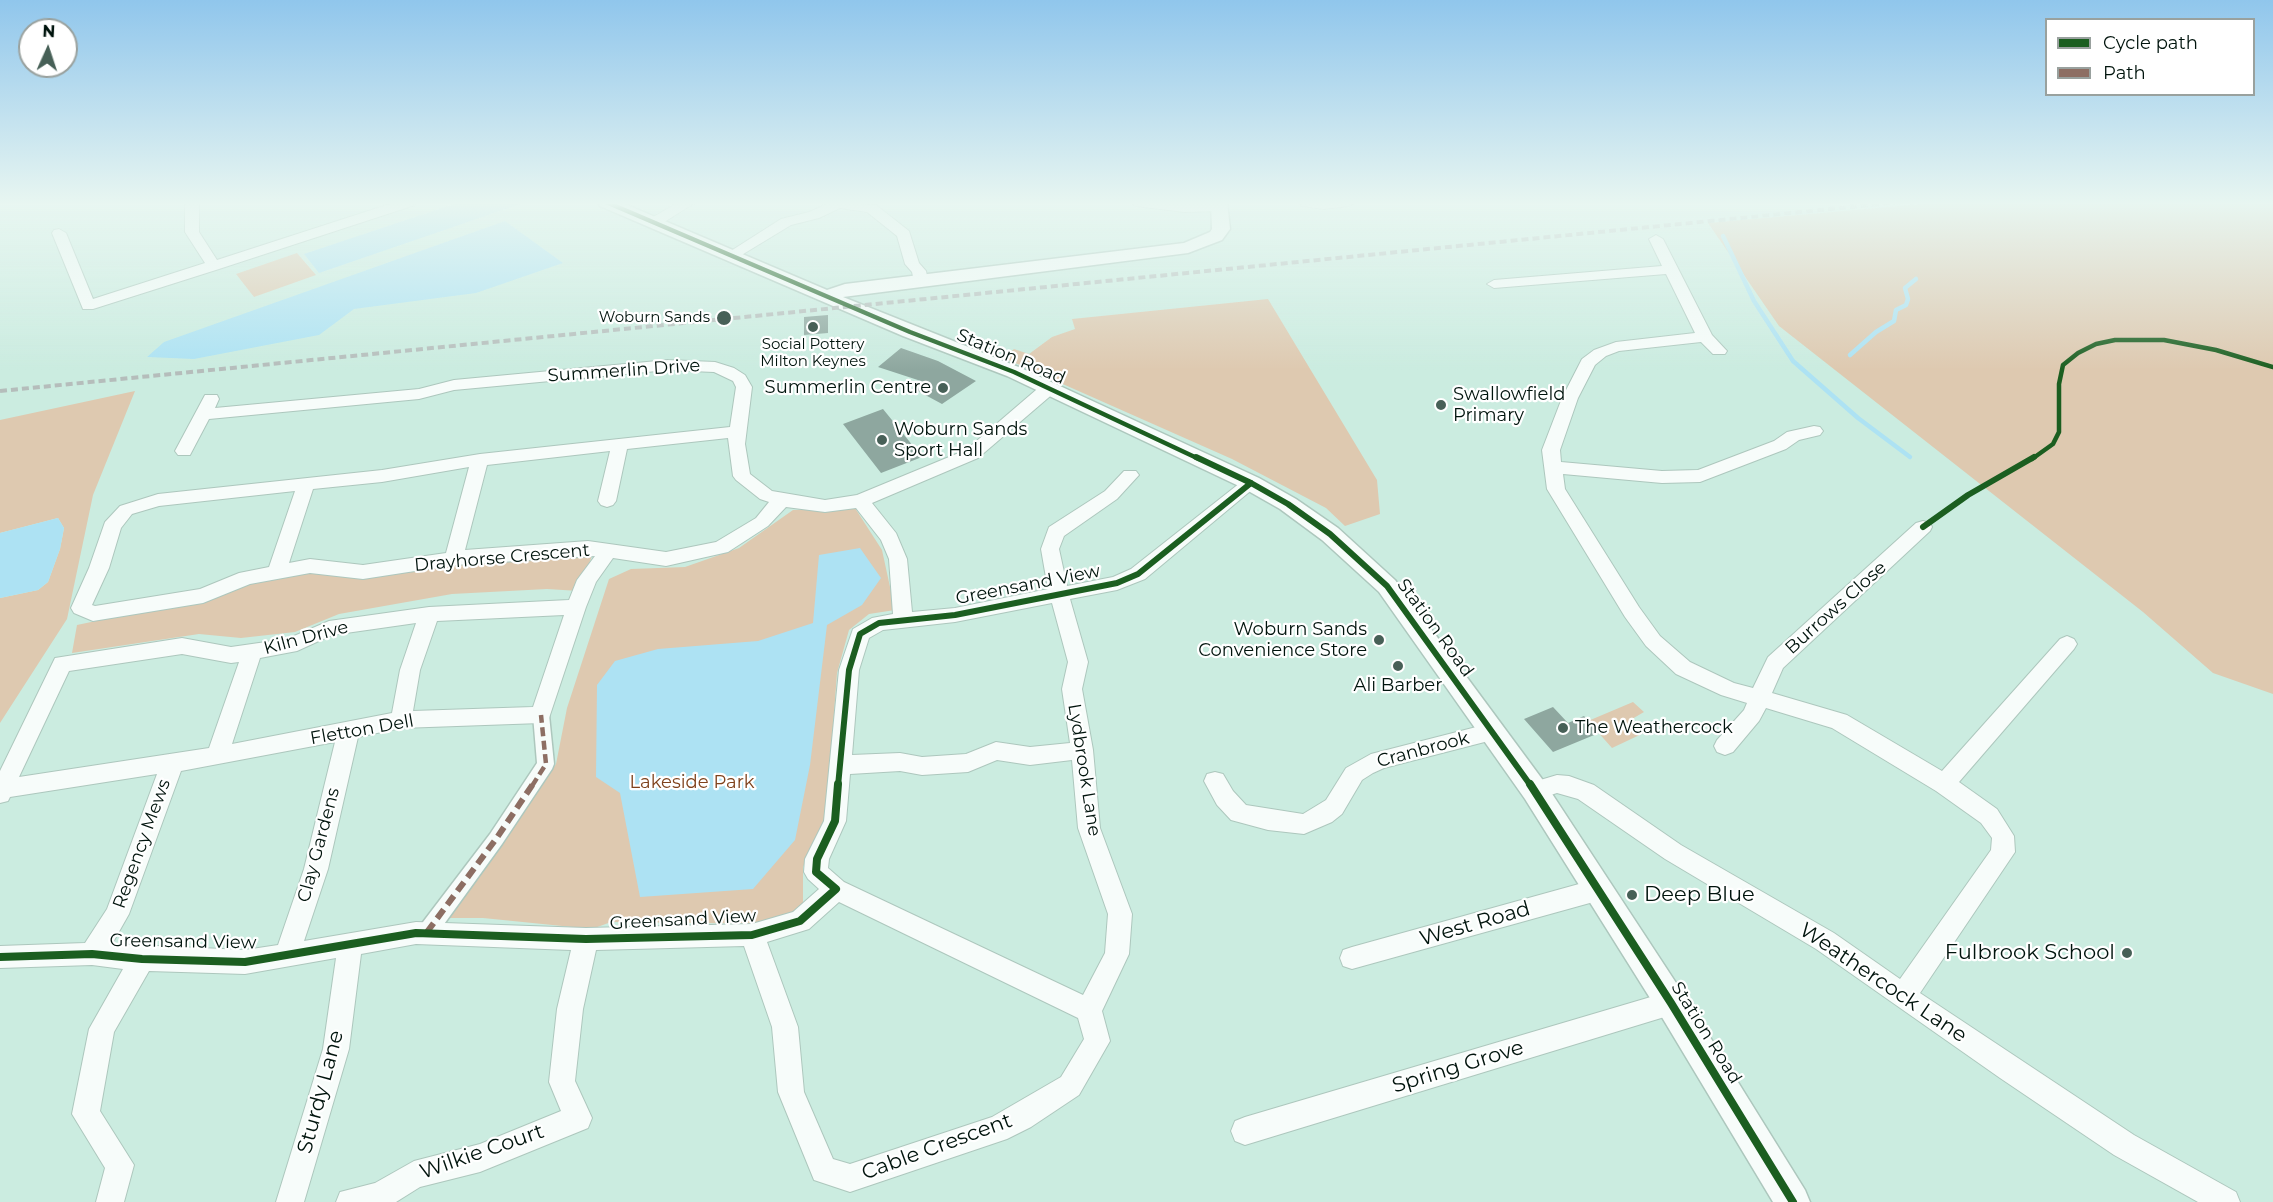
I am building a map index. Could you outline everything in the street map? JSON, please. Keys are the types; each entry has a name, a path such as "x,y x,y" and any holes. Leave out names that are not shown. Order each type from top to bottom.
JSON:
{"street":[{"path":"69,258 88,306 238,258"},
{"path":"209,258 214,266"},
{"name":"Station Road","path":"735,258 1049,388 1251,483 1287,504 1330,534 1387,586 1535,791 1671,1003 1793,1202"},
{"path":"910,258 912,264 919,271 921,281"},
{"path":"837,300 845,290 1106,258"},
{"path":"1666,258 1705,337 1719,351"},
{"path":"1494,284 1646,270 1672,270"},
{"path":"1705,337 1616,346 1600,353 1588,362 1580,375 1556,432 1551,450 1557,489 1632,612 1653,641 1683,668 1728,689 1759,696 1839,721 1944,784 1989,816 2003,836 2003,852 1904,995"},
{"name":"Summerlin Drive","path":"203,414 419,394 454,385 697,364 728,370 739,378 744,387 736,444 742,476 766,495 782,500 825,506 861,501 972,454 1049,388"},
{"path":"184,451 211,399"},
{"path":"1552,467 1662,477 1700,476 1780,445 1793,436 1814,431"},
{"name":"Drayhorse Crescent","path":"737,432 480,460 306,485 158,500 126,510 112,526 99,568 81,608 93,614 203,596 246,578 310,566 363,572 454,558 588,548 666,559 721,548 762,522 782,500"},
{"path":"607,501 620,444"},
{"path":"454,558 480,460"},
{"name":"Lydbrook Lane","path":"1089,1010 1118,954 1120,914 1089,828 1082,750 1072,689 1078,662 1059,595 1050,549 1056,532 1111,495 1130,475"},
{"name":"Greensand View","path":"0,957 92,954 142,959 245,962 427,932 586,939 752,935 800,921 836,889 816,872 817,859 835,821 842,765 849,670 860,634 879,623 955,615 1059,595 1117,582 1138,574 1251,483"},
{"path":"277,571 306,485"},
{"path":"861,501 889,538 898,558 903,621"},
{"name":"Burrows Close","path":"1725,746 1752,715 1775,663 1923,527"},
{"path":"427,932 496,839 546,764 541,715 587,580 608,551"},
{"name":"Kiln Drive","path":"1,792 62,664 182,646 231,655 290,646 329,628 429,614 576,607"},
{"path":"400,720 410,670 429,614"},
{"path":"1944,784 2067,644"},
{"path":"217,756 252,652"},
{"name":"Fletton Dell","path":"1,792 217,756 400,720 541,715"},
{"name":"Clay Gardens","path":"286,956 316,869 348,732"},
{"name":"Cranbrook","path":"1215,781 1225,798 1239,813 1268,820 1304,824 1324,815 1334,807 1354,774 1365,767 1388,758 1492,732"},
{"path":"842,765 900,762 922,766 956,764 968,763 996,751 1030,756 1082,750"},
{"name":"Regency Mews","path":"92,954 117,914 172,764"},
{"name":"Weathercock Lane","path":"1535,791 1557,784 1569,785 1586,792 1673,852 1825,941 2009,1069 2124,1145 2226,1202"},
{"path":"836,889 1089,1010"},
{"name":"West Road","path":"1352,958 1598,890"},
{"name":"Cable Crescent","path":"752,935 785,1027 791,1092 824,1170 850,1178 997,1129 1021,1117 1070,1086 1097,1041 1089,1010"},
{"name":"Wilkie Court","path":"350,1202 380,1196 414,1175 480,1158 578,1118 562,1082 570,1009 586,939"},
{"name":"Sturdy Lane","path":"290,1202 336,1049 350,945"},
{"path":"110,1202 120,1165 86,1114 102,1029 142,959"},
{"name":"Spring Grove","path":"1245,1131 1671,1003"}],"green space":[{"path":"282,258 301,258 316,275 254,297 236,274"},
{"path":"1732,258 2273,258 2273,694 2213,673 2143,612 1779,326"},
{"path":"1268,299 1377,480 1380,514 1345,526 1326,508 1232,459 1004,358 1014,349 1029,354 1052,337 1075,329 1072,319"},
{"path":"135,391 93,495 67,619 0,723 0,598 38,590 48,582 60,549 64,528 58,518 0,533 0,420"},
{"name":"Lakeside Park","path":"855,508 882,550 895,610 869,614 849,630 837,673 826,820 803,867 803,908 782,924 611,922 592,929 483,918 434,918 527,796 536,794 556,764 567,708 609,579 631,569 685,567 739,548 793,510"},
{"path":"593,553 579,591 547,589 452,594 339,614 295,632 241,638 199,634 72,653 77,625 219,595 270,577 303,570"},
{"path":"1633,702 1644,712 1632,719 1646,732 1612,748 1588,721"}],"water":[{"path":"307,258 362,258 319,273"},
{"path":"400,258 556,258 563,263 476,293 354,309 319,335 194,359 147,357 164,342"},
{"path":"58,518 64,528 60,549 48,582 38,590 0,598 0,533"},
{"path":"860,548 881,578 862,605 827,625 810,765 795,840 753,889 640,897 620,793 596,777 597,685 615,661 658,649 758,641 813,623 819,555"}],"building":[{"name":"Social Pottery Milton Keynes","path":"828,315 828,333 804,335 804,317"},
{"path":"901,348 938,361 976,381 942,404 916,390 927,383 878,367"},
{"name":"Woburn Sands Sport Hall","path":"883,409 922,457 881,473 843,424"},
{"name":"The Weathercock","path":"1553,707 1568,723 1584,716 1599,733 1553,752 1524,719"}],"waterway":[{"path":"1734,258 1754,301 1793,361 1858,418 1910,457"},
{"path":"1850,355 1876,332 1894,321 1896,310 1906,305 1908,299 1905,288 1916,279"}],"railway":[{"path":"0,391 1337,258"}],"marked path":[{"path":"427,932 496,839 546,764 541,715"}],"cycle path":[{"path":"737,258 910,332 1014,372 1251,483 1288,504 1330,534 1387,586 1535,791 1671,1003 1793,1202"},
{"path":"1923,527 1968,495 2035,457 2053,444 2059,432 2059,384 2063,365 2078,353 2096,344 2115,340 2164,340 2216,350 2273,367"},
{"path":"0,957 92,954 142,959 245,962 416,933 586,939 752,935 800,921 836,889 816,872 817,859 835,821 849,670 860,634 879,623 955,615 1117,583 1138,574 1251,483"}],"place":[{"name":"Woburn Sands","path":"724,318"},
{"name":"Social Pottery Milton Keynes","path":"813,327"},
{"name":"Summerlin Centre","path":"943,388"},
{"name":"Swallowfield Primary","path":"1441,405"},
{"name":"Woburn Sands Sport Hall","path":"882,440"},
{"name":"Woburn Sands Convenience Store","path":"1379,640"},
{"name":"Ali Barber","path":"1398,666"},
{"name":"The Weathercock","path":"1563,728"},
{"name":"Deep Blue","path":"1632,895"},
{"name":"Fulbrook School","path":"2127,953"}]}
